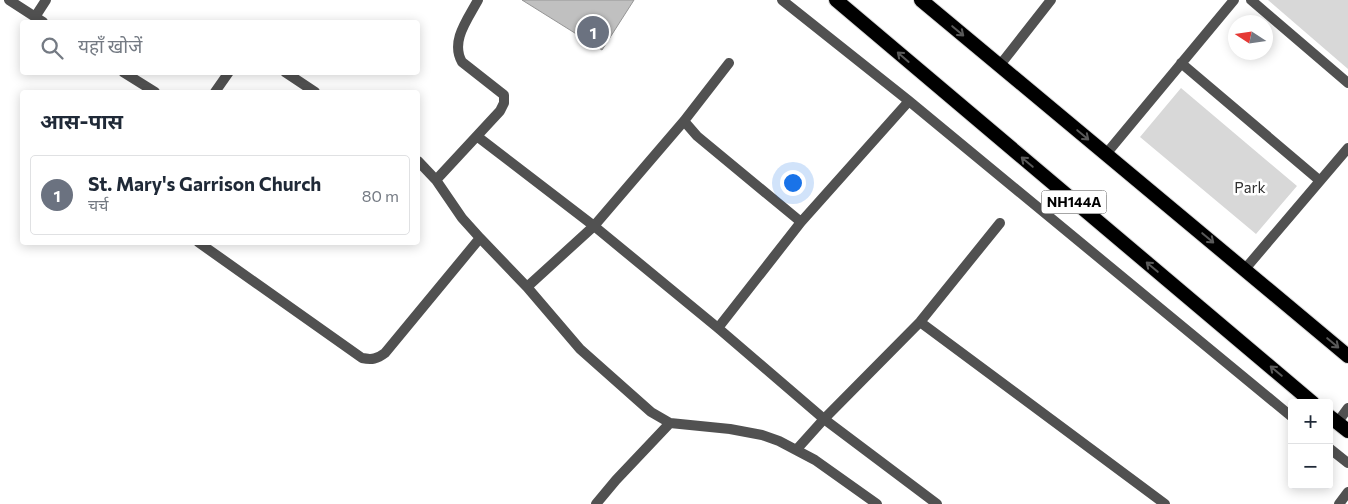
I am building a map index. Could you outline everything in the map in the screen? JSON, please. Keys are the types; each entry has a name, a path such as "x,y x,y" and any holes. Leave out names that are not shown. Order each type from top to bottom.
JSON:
{"highway":[{"name":"NH144A","path":"836,0 1308,399"},
{"path":"920,0 1348,356"}],"street":[{"path":"9,0 39,20 46,0"},
{"path":"436,180 478,137 500,112 504,104 504,95 462,62 458,55 456,46 460,35 478,0"},
{"path":"782,0 909,101 1288,414"},
{"path":"1106,154 1234,0"},
{"path":"1251,0 1348,83"},
{"path":"1000,65 1046,2"},
{"path":"527,287 594,226 684,121 729,63"},
{"path":"1181,63 1319,180"},
{"path":"128,75 152,90"},
{"path":"216,90 227,75"},
{"path":"290,75 312,90"},
{"path":"718,328 801,222 909,101"},
{"path":"684,121 696,136 801,222"},
{"path":"478,137 594,226 718,328 824,420 937,504"},
{"path":"1245,269 1348,148"},
{"path":"420,163 436,180 462,218 527,287 580,349 650,412 670,423 730,429 779,441 797,449 877,504"},
{"path":"797,449 920,322 1000,223"},
{"path":"202,245 362,358 372,360 385,353 480,238"},
{"path":"920,322 1165,504"},
{"path":"1338,423 1348,408"},
{"path":"596,504 670,423"},
{"path":"1333,451 1348,464"},
{"path":"1339,504 1348,492"}],"green space":[{"path":"1268,0 1348,0 1348,69"},
{"name":"Park","path":"1181,88 1297,186 1256,234 1140,137"}],"building":[{"path":"522,0 634,0 602,50"}],"place":[{"name":"St. Mary's Garrison Church","path":"593,32"}]}
